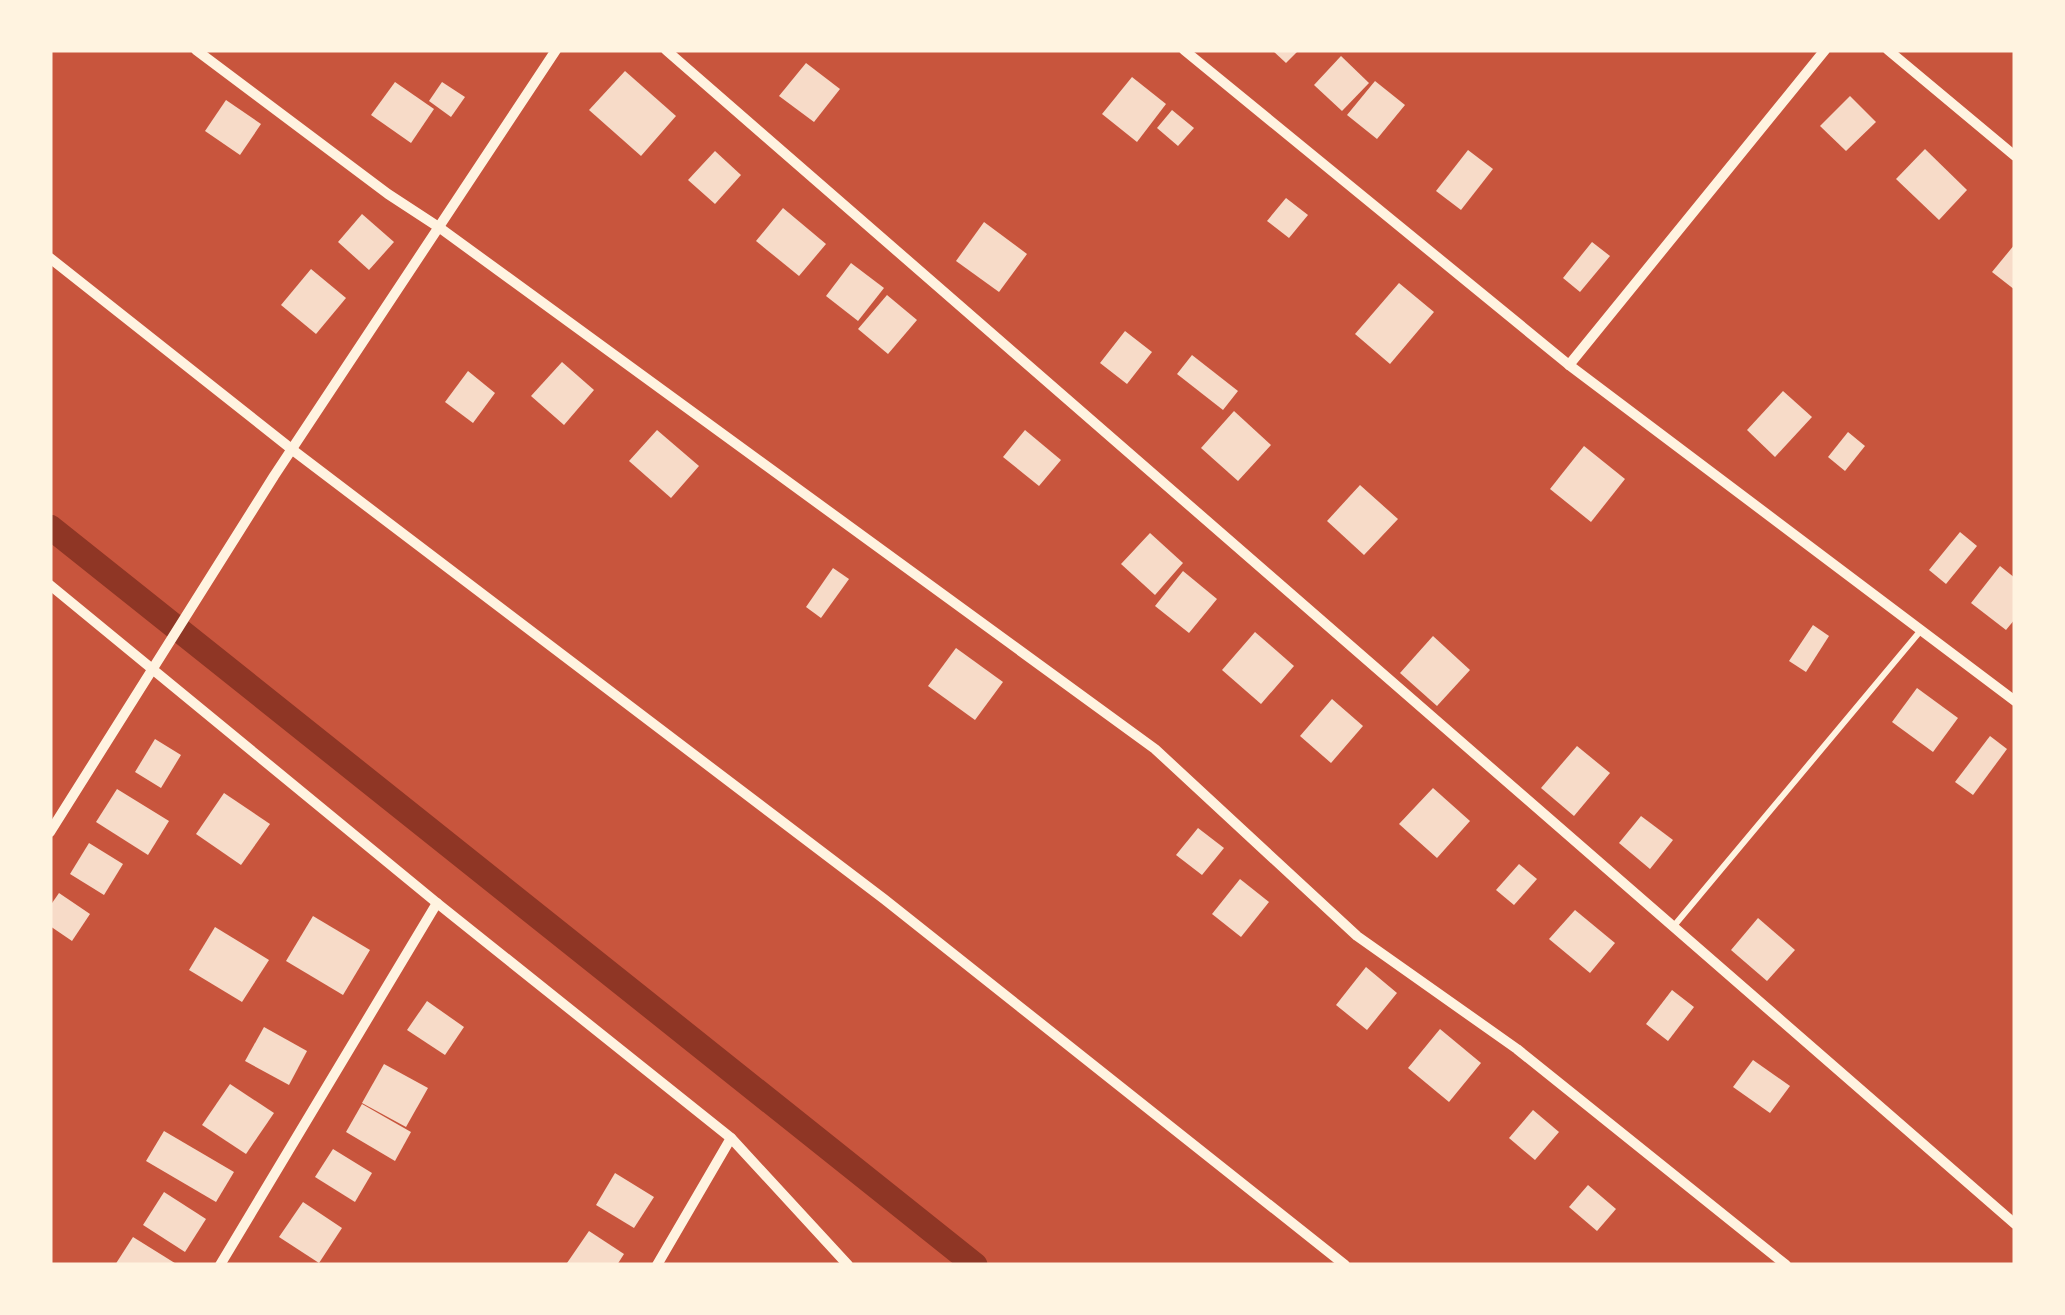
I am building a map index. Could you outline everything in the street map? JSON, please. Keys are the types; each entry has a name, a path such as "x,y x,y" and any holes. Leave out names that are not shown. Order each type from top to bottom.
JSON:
{"street":[{"path":"196,50 388,194 1155,749 1357,936 1517,1049 1786,1265"},
{"path":"50,832 274,476 556,50"},
{"path":"666,50 2015,1224"},
{"path":"1184,50 1569,365 2015,701"},
{"path":"1569,365 1826,50"},
{"path":"1888,50 2015,156"},
{"path":"50,258 294,451 884,899 1346,1265"},
{"path":"50,584 150,670 731,1138 848,1265"},
{"path":"220,1265 437,903"},
{"path":"656,1265 731,1138"}],"lane":[{"path":"1674,926 1922,629"}],"building":[{"path":"1272,50 1299,50 1286,63"},
{"path":"1341,56 1369,83 1342,111 1314,85"},
{"path":"806,63 840,89 814,122 779,96"},
{"path":"625,71 676,116 641,156 589,110"},
{"path":"1132,77 1166,104 1137,142 1102,114"},
{"path":"1375,81 1405,105 1377,139 1347,115"},
{"path":"395,82 434,109 411,143 371,115"},
{"path":"442,82 465,97 451,117 429,101"},
{"path":"1850,96 1876,122 1846,151 1820,126"},
{"path":"226,100 261,124 240,155 205,131"},
{"path":"1172,110 1194,128 1178,146 1157,128"},
{"path":"1925,149 1967,190 1939,220 1896,179"},
{"path":"1468,150 1493,169 1461,210 1436,191"},
{"path":"715,151 741,175 715,204 688,180"},
{"path":"1286,198 1308,215 1289,238 1267,221"},
{"path":"783,208 826,244 799,276 756,241"},
{"path":"362,214 394,242 369,270 338,242"},
{"path":"984,222 1027,254 999,292 956,261"},
{"path":"1592,242 1610,256 1580,292 1563,278"},
{"path":"2015,244 2015,290 1992,272"},
{"path":"851,263 884,288 858,321 826,296"},
{"path":"311,269 346,298 316,334 281,305"},
{"path":"1399,283 1434,312 1390,364 1355,334"},
{"path":"887,295 917,320 888,354 858,329"},
{"path":"1125,331 1152,352 1127,384 1100,363"},
{"path":"1192,355 1238,391 1223,410 1177,374"},
{"path":"562,362 594,390 564,425 531,396"},
{"path":"468,371 495,393 473,423 445,402"},
{"path":"1783,391 1812,417 1775,457 1747,430"},
{"path":"1234,411 1271,445 1238,481 1201,448"},
{"path":"657,430 699,466 671,498 629,461"},
{"path":"1025,430 1061,460 1039,486 1003,457"},
{"path":"1848,432 1865,446 1845,471 1828,457"},
{"path":"1584,446 1625,479 1591,522 1550,489"},
{"path":"1360,485 1398,519 1364,555 1327,521"},
{"path":"1960,532 1977,546 1946,584 1929,570"},
{"path":"1150,533 1183,563 1155,595 1121,564"},
{"path":"2000,566 2015,578 2015,619 2006,630 1971,603"},
{"path":"833,568 849,579 821,618 806,607"},
{"path":"1183,571 1217,599 1189,633 1155,606"},
{"path":"1813,625 1829,636 1806,672 1789,661"},
{"path":"1255,632 1294,666 1261,704 1222,670"},
{"path":"1433,636 1470,670 1437,706 1400,673"},
{"path":"956,648 1003,682 975,720 928,686"},
{"path":"1917,688 1958,718 1933,752 1892,722"},
{"path":"1332,699 1363,726 1331,763 1300,736"},
{"path":"1990,736 2007,749 1973,795 1955,782"},
{"path":"155,739 181,755 161,788 135,772"},
{"path":"1577,746 1610,773 1574,816 1541,788"},
{"path":"1433,788 1470,821 1437,858 1399,824"},
{"path":"117,789 169,821 148,855 96,822"},
{"path":"224,793 270,824 241,865 196,834"},
{"path":"1641,816 1673,840 1650,869 1619,843"},
{"path":"1198,828 1224,848 1202,875 1176,855"},
{"path":"89,843 123,864 104,895 70,874"},
{"path":"1519,864 1537,879 1514,905 1496,890"},
{"path":"1240,879 1269,902 1241,937 1212,914"},
{"path":"59,893 90,914 72,941 50,926 50,906"},
{"path":"1575,910 1615,943 1590,973 1549,939"},
{"path":"313,916 370,950 343,995 286,961"},
{"path":"1758,918 1795,950 1767,981 1731,950"},
{"path":"215,927 269,960 242,1002 189,970"},
{"path":"1366,967 1397,993 1367,1030 1336,1005"},
{"path":"1672,990 1694,1007 1668,1041 1646,1024"},
{"path":"427,1001 464,1027 445,1055 407,1030"},
{"path":"264,1027 307,1051 289,1085 245,1061"},
{"path":"1440,1029 1481,1063 1449,1102 1408,1068"},
{"path":"1753,1060 1790,1086 1770,1113 1733,1087"},
{"path":"384,1064 428,1088 406,1127 362,1103"},
{"path":"230,1084 274,1113 246,1154 202,1125"},
{"path":"362,1104 411,1132 395,1161 346,1132"},
{"path":"1533,1110 1559,1132 1535,1160 1509,1138"},
{"path":"164,1131 234,1172 216,1202 146,1161"},
{"path":"333,1149 372,1173 355,1202 315,1177"},
{"path":"615,1173 654,1197 634,1228 596,1205"},
{"path":"1588,1185 1616,1209 1597,1231 1569,1207"},
{"path":"164,1192 206,1219 185,1252 143,1225"},
{"path":"303,1202 342,1228 319,1263 279,1237"},
{"path":"589,1231 624,1254 617,1265 567,1263"},
{"path":"133,1237 178,1265 115,1265"}],"waterway":[{"path":"50,527 975,1265"}]}
